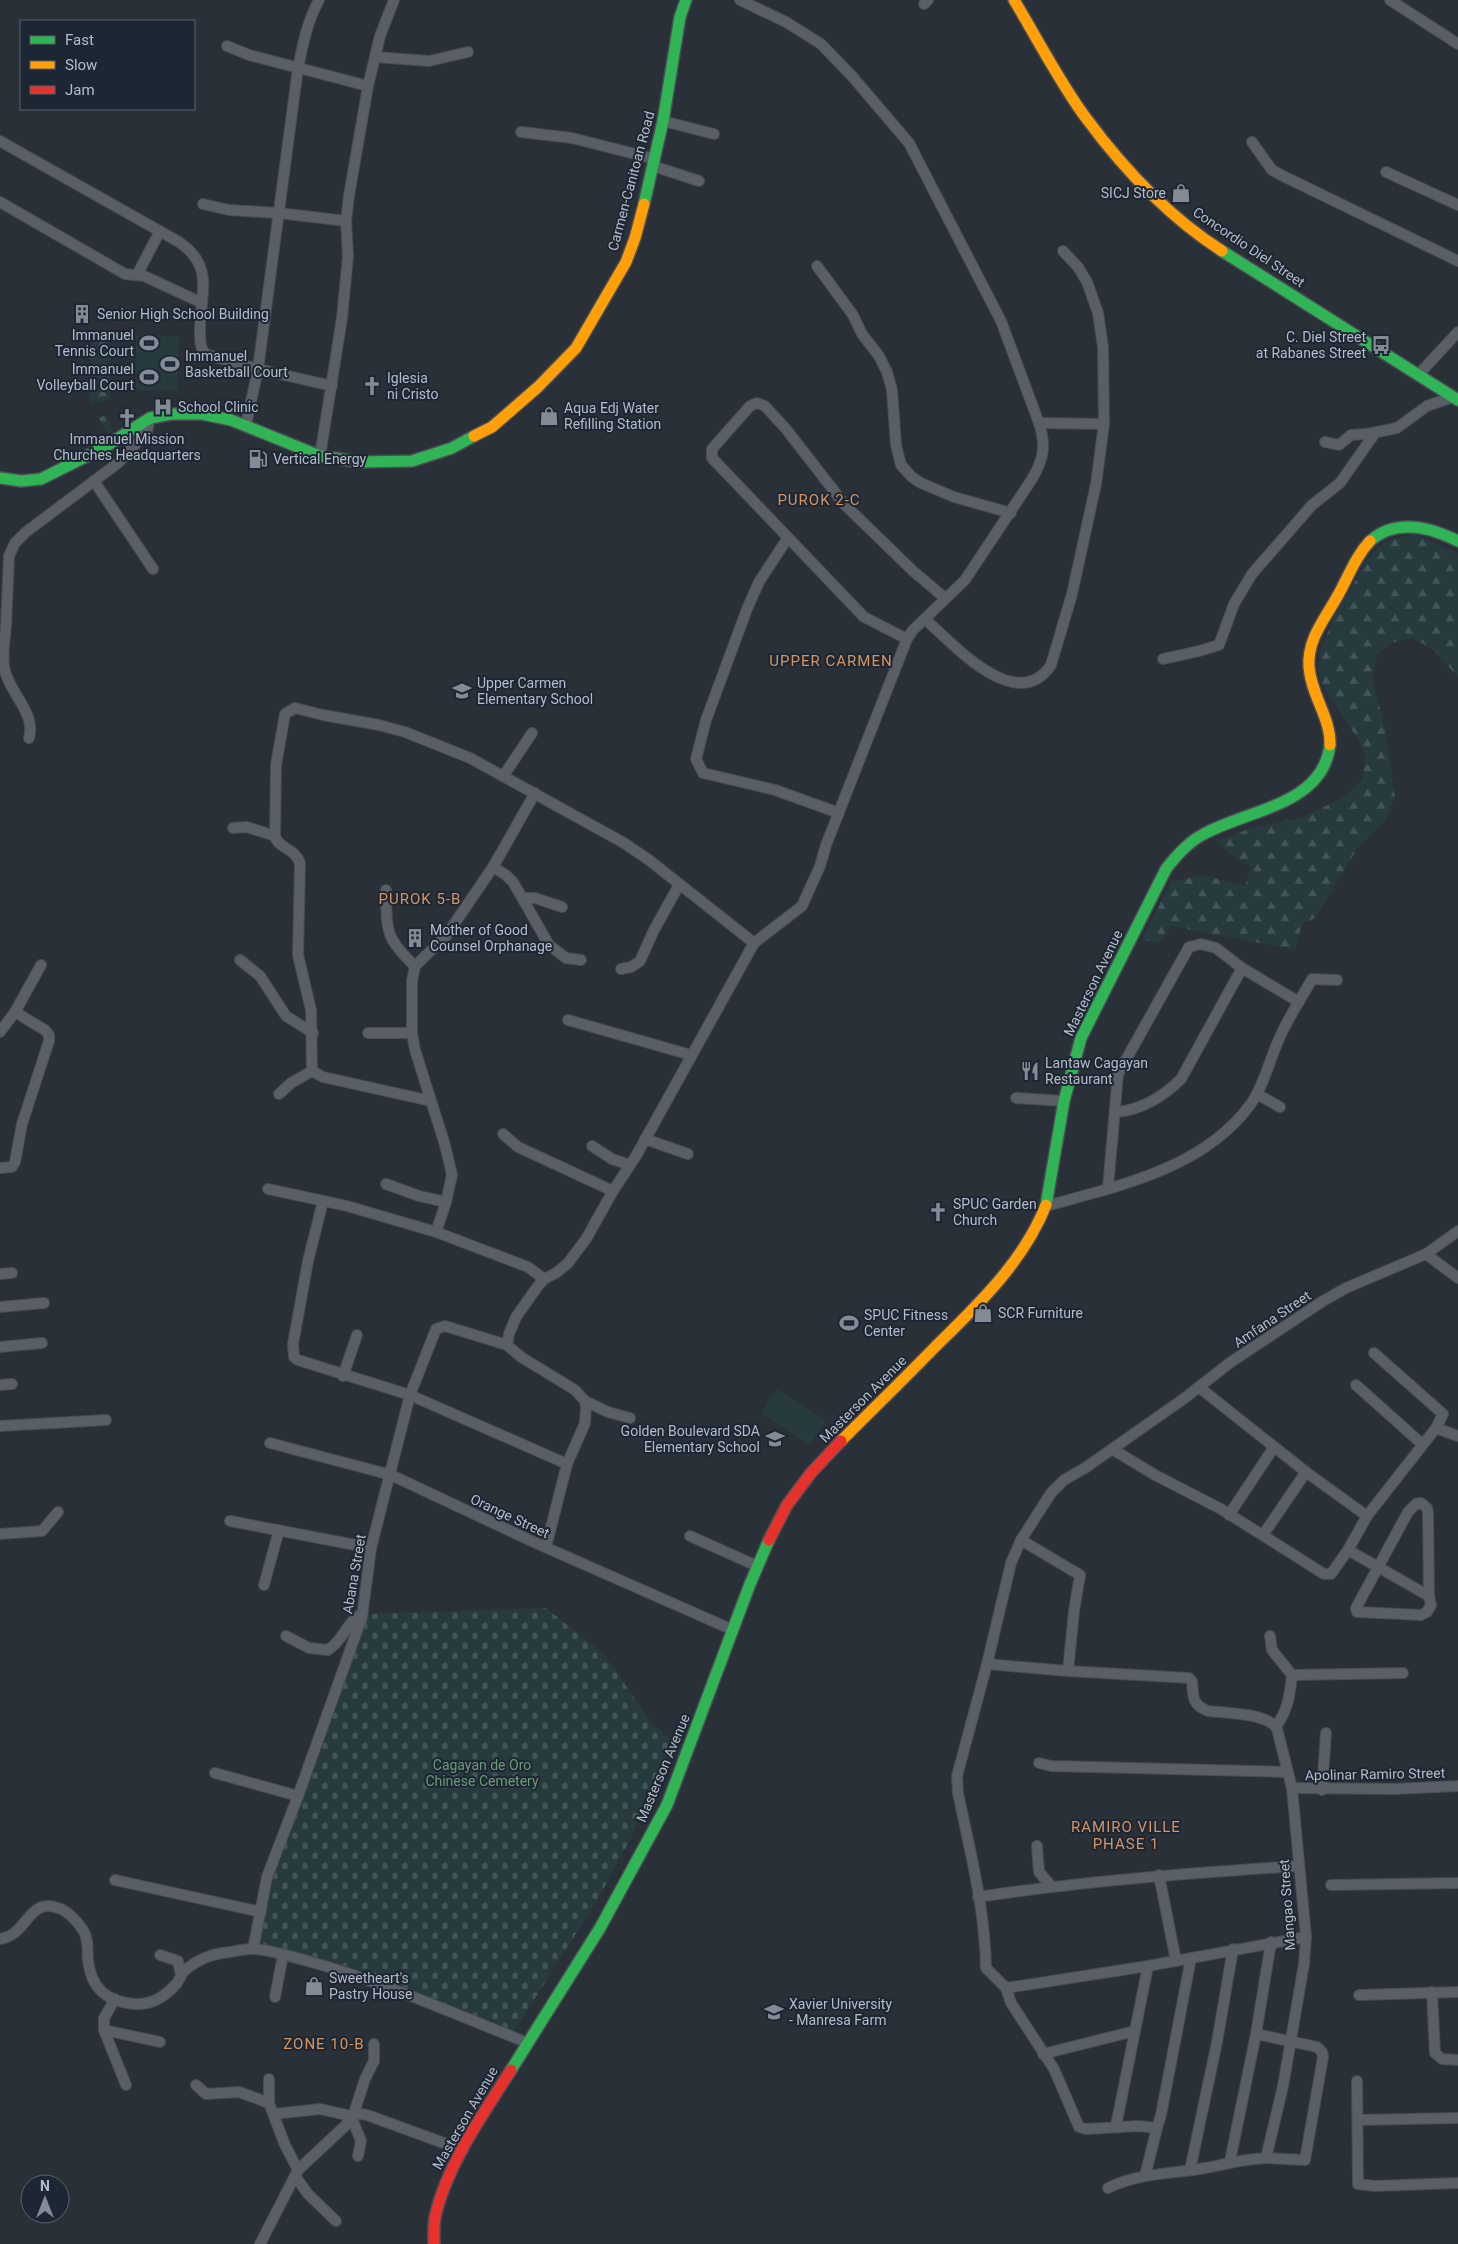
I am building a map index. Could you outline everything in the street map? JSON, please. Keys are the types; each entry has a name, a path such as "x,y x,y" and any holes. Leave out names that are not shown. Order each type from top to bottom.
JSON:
{"main road":[{"name":"Carmen-Canitoan Road","path":"0,478 21,482 41,479 102,448 150,418 171,414 202,414 231,420 320,456 359,462 386,463 433,455 470,440 492,427 538,388 576,348 626,262 635,238 664,122 680,17 686,0"},
{"name":"Concordio Diel Street","path":"1014,0 1085,117 1114,154 1154,197 1210,243 1456,398"},
{"name":"Masterson Avenue","path":"434,2244 435,2216 443,2189 463,2150 482,2116 604,1920 667,1805 757,1566 786,1505 811,1473 972,1312 1025,1247 1036,1228 1046,1206 1070,1071 1081,1038 1166,869 1186,846 1212,829 1278,803 1308,787 1320,774 1327,762 1332,739 1310,679 1310,651 1315,636 1364,548 1382,532 1407,527 1433,530 1458,541"}],"street":[{"path":"246,425 258,369 298,68 305,32 311,14 319,0"},
{"path":"320,456 332,386 348,256 346,221 368,86 386,18 394,0"},
{"path":"630,1418 608,1412 585,1401 575,1390 507,1345 516,1317 544,1279 556,1273 576,1253 645,1139 754,943 802,906 820,866 907,639 964,580 1011,513 1042,459 1044,438 1001,321 909,143 851,75 821,44 793,26 740,0"},
{"path":"1390,0 1458,44"},
{"path":"227,46 249,55 368,86"},
{"path":"375,57 429,61 468,52"},
{"path":"664,122 714,134"},
{"path":"521,132 572,138 654,162 699,181"},
{"path":"0,141 188,248 200,261 204,277 200,302 200,342 205,354 258,369 332,386"},
{"path":"1252,142 1272,170 1458,261"},
{"path":"1386,172 1458,205"},
{"path":"0,202 118,270 132,276 144,276 200,302"},
{"path":"203,204 229,210 279,213 346,221"},
{"path":"137,275 160,231"},
{"path":"925,619 974,662 1001,679 1012,682 1031,682 1046,672 1051,665 1067,613 1096,484 1104,424 1103,346 1098,313 1087,282 1063,251"},
{"path":"817,266 853,315 862,334 879,356 887,372 892,390 896,445 901,465 912,477 921,483 954,497 1011,513"},
{"path":"1418,375 1458,332"},
{"path":"1324,442 1339,445 1350,435 1375,433 1397,428 1427,406 1456,398"},
{"path":"907,639 886,630 864,617 787,539 711,455 712,450 753,404 757,403 765,406 786,429 845,505 913,571 945,598"},
{"path":"30,738 31,722 20,700 10,686 3,660 9,556 15,542 26,532 94,480 107,473 144,436 148,429 150,418"},
{"path":"1039,423 1104,424"},
{"path":"1163,659 1219,645 1234,604 1252,574 1312,505 1340,483 1375,433"},
{"path":"94,480 154,570"},
{"path":"787,539 763,575 747,609 706,720 696,759 703,773 775,790 839,813"},
{"path":"312,1071 313,1033 311,1010 298,956 300,864 294,852 279,843 275,836 279,741 285,714 295,708 406,732 470,758 504,775 624,843 649,860 754,943"},
{"path":"504,775 532,733"},
{"path":"436,1232 446,1202 452,1175 431,1101 417,1063 412,1033 412,981 415,966 446,936 493,867 535,793"},
{"path":"234,828 247,827 275,836"},
{"path":"493,867 506,875 523,898 549,945 566,958 581,960"},
{"path":"621,969 631,967 640,961 654,930 679,885"},
{"path":"386,890 387,921 391,939 396,948 415,966"},
{"path":"523,898 535,898 562,907"},
{"path":"1108,1188 1118,1074 1189,947 1200,944 1216,948 1242,968 1298,1002"},
{"path":"240,960 260,976 286,1016 313,1033"},
{"path":"0,1032 15,1012 41,965"},
{"path":"1115,1112 1137,1108 1175,1085 1190,1065 1213,1009 1242,968"},
{"path":"1046,1206 1166,1170 1202,1148 1236,1122 1252,1104 1280,1037 1312,979 1337,980"},
{"path":"0,1168 10,1168 15,1162 22,1124 49,1041 45,1030 15,1012"},
{"path":"568,1020 691,1055"},
{"path":"368,1033 412,1033"},
{"path":"279,1094 291,1083 312,1071"},
{"path":"312,1071 323,1077 431,1101"},
{"path":"1257,1094 1280,1107"},
{"path":"1016,1098 1064,1101"},
{"path":"503,1134 518,1147 613,1191"},
{"path":"645,1139 688,1154"},
{"path":"592,1146 612,1159 630,1165"},
{"path":"386,1184 419,1196 446,1202"},
{"path":"268,1189 323,1201 436,1232 528,1267 544,1279"},
{"path":"323,1201 308,1261 292,1352 298,1360 410,1396 567,1464"},
{"name":"Amfana Street","path":"1006,1988 986,1968 986,1942 958,1793 957,1776 987,1664 1003,1589 1021,1540 1051,1493 1064,1480 1200,1388 1231,1362 1323,1301 1355,1284 1426,1254 1456,1236"},
{"path":"1426,1254 1458,1278"},
{"path":"0,1274 12,1273"},
{"path":"0,1308 44,1303"},
{"name":"Abana Street","path":"253,1949 267,1877 298,1796 362,1614 371,1548 410,1396 436,1329 440,1327 507,1345"},
{"path":"343,1376 357,1335"},
{"path":"0,1347 42,1343"},
{"path":"1112,1449 1155,1475 1230,1515 1324,1574 1333,1572 1367,1516 1436,1428 1443,1412 1374,1353"},
{"path":"0,1385 12,1384"},
{"path":"1356,1385 1422,1444"},
{"path":"1200,1388 1274,1448 1367,1516"},
{"path":"546,1547 567,1464 585,1423 585,1401"},
{"path":"0,1426 106,1420"},
{"path":"1436,1428 1458,1436"},
{"name":"Orange Street","path":"270,1443 391,1474 546,1547 733,1630"},
{"path":"1230,1515 1274,1448"},
{"path":"1263,1535 1306,1472"},
{"path":"1416,1504 1424,1505 1428,1514 1429,1596 1431,1605 1427,1612 1421,1614 1357,1612 1356,1608 1378,1568 1408,1512 1416,1504"},
{"path":"0,1534 42,1531 58,1512"},
{"path":"230,1521 371,1548"},
{"path":"264,1585 279,1530"},
{"path":"690,1536 757,1566"},
{"path":"1021,1540 1080,1575 1068,1671"},
{"path":"1348,1550 1429,1596"},
{"path":"286,1636 310,1648 328,1650 342,1638 353,1620 362,1614"},
{"path":"987,1664 1189,1678 1192,1681 1194,1700 1200,1708 1208,1711 1262,1718 1276,1726 1282,1719 1288,1703 1292,1675 1272,1650 1270,1636"},
{"path":"1292,1675 1403,1673"},
{"name":"Mangao Street","path":"1266,2158 1283,2086 1304,1964 1306,1937 1292,1788 1276,1726"},
{"path":"1322,1790 1326,1733"},
{"path":"1038,1763 1050,1766 1287,1772"},
{"path":"215,1772 298,1796"},
{"name":"Apolinar Ramiro Street","path":"1292,1788 1322,1790 1458,1786"},
{"path":"1037,1846 1038,1870 1050,1886"},
{"path":"978,1897 1050,1886 1159,1875 1298,1866"},
{"path":"1159,1875 1176,1961"},
{"path":"115,1880 261,1912"},
{"path":"1331,1885 1458,1882"},
{"path":"0,1939 15,1934 24,1922 43,1907 50,1906 63,1910 84,1931 88,1940 91,1977 100,1992 115,1999 134,2004 157,2000 164,1997 181,1976 205,1957 253,1949 283,1954 341,1970 528,2043"},
{"path":"1157,2128 1116,2126 1086,2129 1079,2127 1054,2068 1011,2003 1006,1988 1148,1966 1306,1937"},
{"path":"1230,2161 1256,2034 1271,1942"},
{"path":"1190,2170 1217,2042 1233,1949"},
{"path":"274,1997 283,1954"},
{"path":"160,1955 178,1961 181,1976"},
{"path":"1145,2176 1157,2128 1190,1958"},
{"path":"1116,2126 1148,1966"},
{"path":"1432,1992 1435,2053 1442,2059 1458,2060"},
{"path":"1360,1996 1458,1992"},
{"path":"115,1999 104,2018 104,2030 126,2085"},
{"path":"104,2030 160,2042"},
{"path":"1043,2054 1135,2031"},
{"path":"1108,2188 1145,2176 1190,2170 1230,2161 1266,2158 1305,2160 1323,2056 1322,2052 1317,2047 1256,2034"},
{"path":"260,2244 296,2173 346,2124 353,2114 365,2079 374,2061 374,2044"},
{"path":"269,2079 269,2103 296,2173 308,2194 336,2221"},
{"path":"1357,2081 1356,2180 1360,2185 1458,2184"},
{"path":"196,2085 206,2094 239,2092 269,2103"},
{"path":"274,2114 320,2110 367,2116 463,2150"},
{"path":"353,2114 361,2141 358,2156"},
{"path":"1358,2120 1458,2118"}],"green space":[{"path":"102,330 110,330 110,399 90,404 91,342"},
{"path":"136,335 179,336 177,391 136,390"},
{"path":"106,415 113,431 109,433 105,431 99,418"},
{"path":"1414,534 1458,553 1458,677 1433,649 1412,638 1391,643 1377,655 1372,679 1384,723 1395,797 1387,818 1374,833 1360,844 1315,918 1302,924 1295,950 1172,926 1159,943 1142,940 1171,882 1203,875 1245,886 1251,867 1230,854 1216,841 1252,828 1300,818 1339,800 1363,779 1365,755 1358,739 1321,682 1318,668 1322,646 1335,615 1369,557 1387,541"},
{"path":"777,1389 826,1420 810,1445 761,1414"},
{"name":"Cagayan de Oro Chinese Cemetery","path":"546,1608 604,1654 653,1725 673,1740 629,1842 598,1899 513,2033 387,1980 355,1969 289,1951 256,1945 269,1877 367,1614"}],"traffic: fast":[{"path":"644,204 663,121 680,17 686,0"},
{"path":"1222,251 1458,400"},
{"path":"0,478 21,481 41,479 103,448 150,418 171,414 202,414 231,420 320,456 359,462 412,461 452,448 474,436"},
{"path":"1370,541 1391,529 1402,527 1425,529 1458,541"},
{"path":"1046,1205 1064,1101 1081,1038 1166,869 1187,846 1202,835 1220,826 1280,804 1298,794 1313,781 1324,765 1330,745"},
{"path":"511,2070 600,1928 667,1805 750,1584 769,1540"}],"traffic: slow":[{"path":"1014,0 1067,90 1100,137 1131,173 1165,207 1202,238 1222,251"},
{"path":"474,436 492,427 538,387 576,348 626,262 644,204"},
{"path":"1330,745 1327,725 1313,687 1309,657 1317,630 1356,561 1370,541"},
{"path":"841,1441 968,1315 999,1281 1025,1245 1046,1205"}],"traffic: jam":[{"path":"769,1540 787,1505 811,1473 841,1441"},
{"path":"434,2244 435,2217 449,2176 468,2139 511,2070"}],"place":[{"name":"SICJ Store","path":"1181,193"},
{"name":"Senior High School Building","path":"82,314"},
{"name":"Immanuel Tennis Court","path":"149,343"},
{"name":"C. Diel Street at Rabanes Street","path":"1381,345"},
{"name":"Immanuel Basketball Court","path":"170,364"},
{"name":"Immanuel Volleyball Court","path":"149,377"},
{"name":"Iglesia ni Cristo","path":"372,386"},
{"name":"School Clinic","path":"163,407"},
{"name":"Aqua Edj Water Refilling Station","path":"549,416"},
{"name":"Immanuel Mission Churches Headquarters","path":"127,418"},
{"name":"Vertical Energy","path":"258,459"},
{"name":"Upper Carmen Elementary School","path":"462,691"},
{"name":"Mother of Good Counsel Orphanage","path":"415,938"},
{"name":"Lantaw Cagayan Restaurant","path":"1030,1071"},
{"name":"SPUC Garden Church","path":"938,1212"},
{"name":"SCR Furniture","path":"983,1313"},
{"name":"SPUC Fitness Center","path":"849,1323"},
{"name":"Golden Boulevard SDA Elementary School","path":"775,1439"},
{"name":"Sweetheart's Pastry House","path":"314,1986"},
{"name":"Xavier University - Manresa Farm","path":"774,2012"}],"district":[{"name":"PUROK 2-C","path":"819,500"},
{"name":"UPPER CARMEN","path":"831,661"},
{"name":"PUROK 5-B","path":"420,899"},
{"name":"RAMIRO VILLE PHASE 1","path":"1126,1836"},
{"name":"ZONE 10-B","path":"324,2044"}]}
